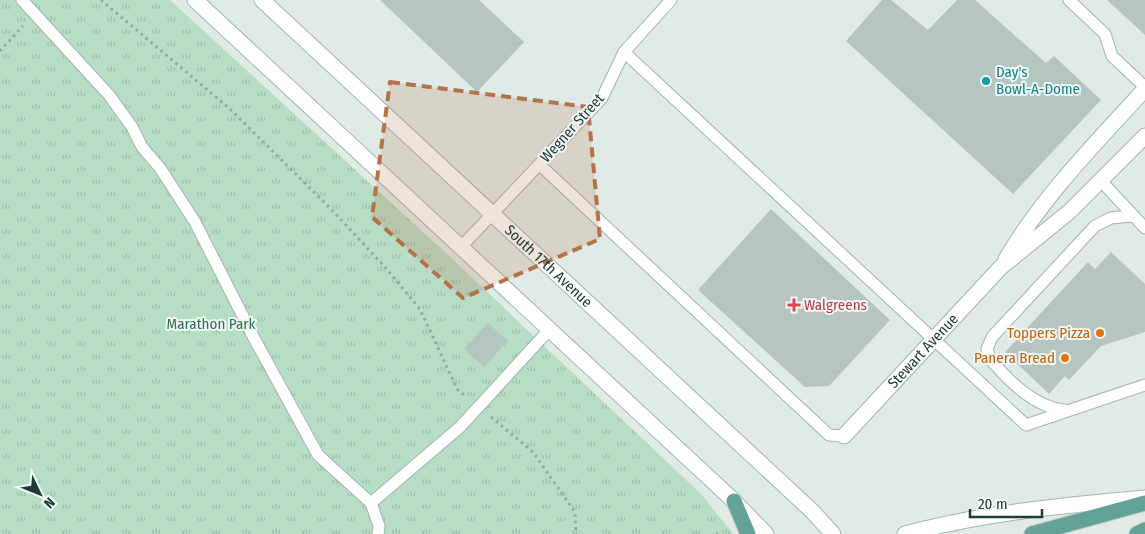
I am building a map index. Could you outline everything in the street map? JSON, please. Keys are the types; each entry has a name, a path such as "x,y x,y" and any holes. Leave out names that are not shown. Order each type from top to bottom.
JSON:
{"main road":[{"path":"195,0 734,501 766,534"},
{"name":"South 17th Avenue","path":"262,0 812,511 833,534"},
{"name":"Stewart Avenue","path":"1002,267 1031,219 1055,188 1145,88"},
{"name":"Stewart Avenue","path":"844,436 1002,267 1045,233 1101,181 1145,136"},
{"path":"905,534 941,525 1032,510 1145,498"},
{"path":"734,501 748,534"},
{"path":"1032,534 1145,503"},
{"path":"812,511 847,534"},
{"path":"1137,534 1145,530"}],"lane":[{"path":"22,0 109,95 132,127 142,148 160,168 195,222 254,340 318,455 372,503 379,526 378,534"},
{"name":"Wegner Street","path":"461,247 602,98 624,52 671,0"},
{"path":"1069,0 1105,34 1112,56 1145,88"},
{"path":"624,52 1026,425 1145,385"},
{"path":"540,165 829,435 844,436"},
{"path":"1101,181 1143,226"},
{"path":"1069,410 1049,408 1034,401 990,359 988,344 992,337 1095,226 1111,218 1132,216"},
{"path":"372,503 435,450 480,408 550,329"}],"path":[{"path":"101,0 230,109 331,209 384,266 420,310 457,389 534,452 575,512 576,534"},
{"path":"0,51 34,13"}],"highlighted area":[{"path":"390,82 588,107 600,239 463,298 372,217"}],"green space":[{"name":"Marathon Park","path":"0,0 170,0 447,254 702,495 733,534 0,534"}],"building":[{"path":"380,0 479,0 524,42 477,92"},
{"name":"Day's Bowl-A-Dome","path":"882,0 891,0 928,30 957,0 975,0 1046,63 1054,56 1101,100 1013,194 846,41"},
{"path":"1107,0 1145,0 1145,35"},
{"name":"Walgreens","path":"771,209 890,320 829,386 805,387 698,290"},
{"path":"1111,252 1145,284 1145,332 1101,346 1069,380 1065,376 1049,394 1005,352 1088,262 1095,269"},
{"path":"488,323 508,341 484,367 464,349"}],"place":[{"name":"Day's Bowl-A-Dome","path":"986,81"},
{"name":"Walgreens","path":"794,305"},
{"name":"Toppers Pizza","path":"1100,333"},
{"name":"Panera Bread","path":"1065,358"}]}
